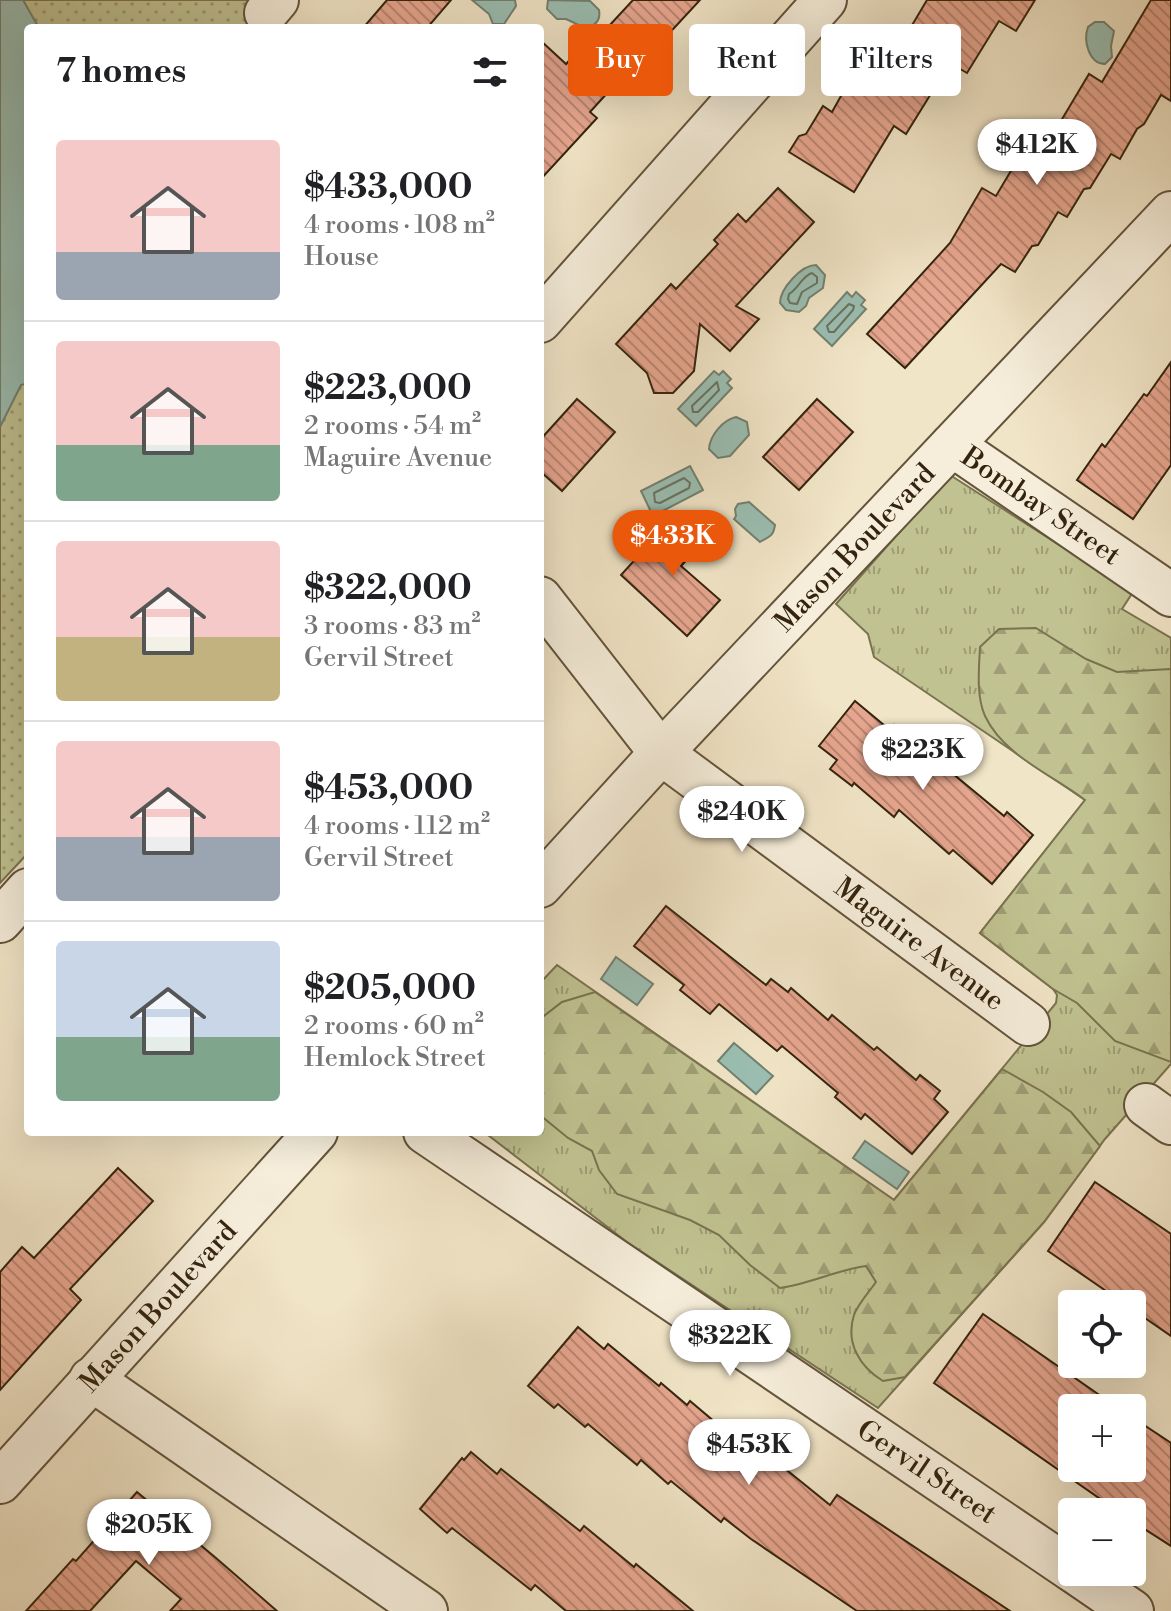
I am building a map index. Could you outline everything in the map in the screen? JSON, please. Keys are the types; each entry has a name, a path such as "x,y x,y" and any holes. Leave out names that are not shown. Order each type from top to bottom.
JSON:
{"street":[{"path":"544,316 825,0"},
{"name":"Mason Boulevard","path":"544,882 661,753 1171,213"},
{"name":"Bombay Street","path":"952,445 1171,595"},
{"name":"Maguire Avenue","path":"544,603 661,753 1028,1024"},
{"path":"0,921 24,894"},
{"name":"Mason Boulevard","path":"0,1482 312,1136"},
{"name":"Gervil Street","path":"431,1136 1058,1561"},
{"path":"91,1379 426,1611"},
{"name":"Gervil Street","path":"1095,1586 1132,1611"}],"green space":[{"path":"0,0 253,0 277,24 24,24 24,857 0,883"},
{"path":"950,475 1133,592 1122,609 1171,638 1171,1064 1105,1139 1044,1222 878,1408 627,1242 489,1136 544,1136 544,979 557,965 894,1200 1056,1003 1057,995 1053,989 980,933 1085,800 874,657 868,634 836,604"},
{"path":"1036,628 1086,659 1117,672 1171,669 1171,1062 1115,1041 1077,1003 1053,989 980,933 1085,800 1016,753 993,730 982,708 980,647 999,629"},
{"path":"595,992 894,1200 1002,1069 1071,1112 1100,1146 1044,1222 905,1377 883,1381 861,1361 853,1344 854,1315 876,1282 866,1266 780,1288 719,1235 690,1220 617,1194 599,1170 592,1151 568,1138 544,1118 544,1016 562,1002"}],"water":[{"path":"0,0 23,0 37,24 24,24 24,384 0,427"},
{"path":"472,0 515,0 516,6 504,24 493,24 489,14"},
{"path":"548,0 590,1 599,14 594,24 577,24 557,19 547,9"},
{"path":"1095,22 1104,22 1114,31 1112,57 1105,64 1091,56 1087,45 1088,27"},
{"path":"816,265 825,275 823,288 809,298 799,312 786,310 780,303 787,285 798,273"},
{"path":"847,292 852,297 856,292 865,300 861,305 866,309 832,346 814,329"},
{"path":"714,371 719,375 723,371 731,379 727,383 732,388 696,426 678,409"},
{"path":"736,417 747,422 749,435 730,456 718,458 709,449 712,439 722,425"},
{"path":"690,466 703,490 653,516 641,491"},
{"path":"749,502 775,525 772,534 760,542 734,519 738,504"},
{"path":"616,957 653,984 637,1005 601,979"},
{"path":"734,1043 773,1076 756,1094 718,1061"},
{"path":"865,1141 909,1172 897,1189 853,1158"}],"building":[{"path":"387,0 451,0 430,24 366,24"},
{"path":"633,0 700,0 673,29 673,24 611,24"},
{"path":"927,0 1035,0 1016,31 999,21 967,73 961,69 961,24 913,24"},
{"path":"1151,0 1171,0 1171,101 1161,95 1120,159 1111,154 1067,217 1058,212 1038,245 1032,246 1015,272 1001,264 905,368 867,334 950,243 982,188 996,196 1034,132 1049,141 1089,74 1102,82"},
{"path":"544,44 566,64 568,62 568,96 605,96 590,112 597,118 544,176"},
{"path":"841,96 930,96 906,134 894,126 854,192 789,152 799,136 806,134 823,106 832,112"},
{"path":"778,188 814,222 736,306 759,319 730,351 700,324 694,371 673,393 654,393 647,373 616,344 671,284 676,289 718,244 714,240 738,214 746,222"},
{"path":"1171,362 1171,465 1133,519 1077,480 1102,444 1105,447"},
{"path":"577,399 615,432 562,491 544,475 544,436"},
{"path":"817,399 853,432 799,490 763,457"},
{"path":"682,516 706,539 681,566 720,600 687,636 621,575 653,540 657,543"},
{"path":"855,701 890,730 894,725 1004,816 1007,812 1033,835 992,884 953,850 949,854 899,810 894,817 854,783 852,786 830,769 837,760 819,746"},
{"path":"666,906 766,985 771,979 788,992 791,988 828,1020 832,1015 916,1080 920,1075 940,1091 934,1099 948,1112 912,1154 865,1114 861,1119 835,1097 838,1093 782,1046 777,1051 719,1004 710,1014 680,990 684,985 634,946"},
{"path":"118,1168 153,1201 70,1289 81,1300 0,1390 0,1272 22,1247 34,1258"},
{"path":"1095,1182 1171,1234 1171,1336 1146,1319 1146,1290 1105,1290 1048,1251"},
{"path":"983,1314 1058,1366 1058,1378 1075,1378 1098,1394 1058,1394 1058,1469 934,1383"},
{"path":"578,1327 604,1349 608,1344 687,1405 690,1401 741,1444 744,1440 771,1462 773,1459 830,1505 837,1495 1010,1611 857,1611 724,1518 721,1522 671,1481 668,1484 641,1460 637,1465 588,1424 585,1427 558,1404 554,1408 528,1386"},
{"path":"1146,1426 1171,1443 1171,1546 1146,1530 1146,1498 1099,1498 1076,1482 1146,1482"},
{"path":"471,1452 497,1474 501,1469 580,1531 584,1526 693,1611 566,1611 535,1585 531,1590 452,1528 447,1533 420,1509 462,1458 464,1460"},
{"path":"137,1492 277,1611 170,1611 181,1599 136,1561 90,1611 26,1611 73,1559 76,1561"}]}
